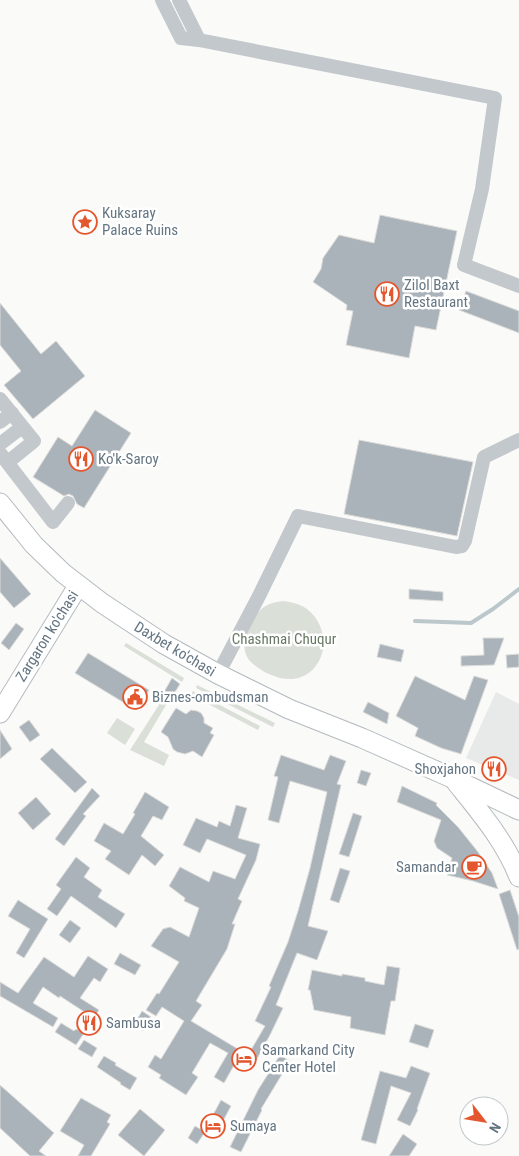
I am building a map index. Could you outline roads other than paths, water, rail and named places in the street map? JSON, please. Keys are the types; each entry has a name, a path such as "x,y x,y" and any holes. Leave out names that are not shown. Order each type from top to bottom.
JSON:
{"main road":[{"name":"Daxbet ko'chasi","path":"0,503 48,560 78,586 145,632 218,674 289,709 362,738 519,810"},
{"name":"Zargaron ko'chasi","path":"0,713 78,586"},
{"path":"452,778 492,826 519,877"}],"street":[{"path":"162,0 181,38 495,98 482,189 464,265 519,286"},
{"path":"180,0 199,40"},
{"path":"0,399 34,441 4,457 53,522 68,503"},
{"path":"0,422 12,413"},
{"path":"0,444 22,427"},
{"path":"218,674 298,516 456,547 462,546 465,541 484,458 519,440"}],"waterway":[{"path":"415,621 471,623 519,589"}],"place":[{"name":"Kuksaray Palace Ruins","path":"85,222"},
{"name":"Zilol Baxt Restaurant","path":"387,294"},
{"name":"Ko'k-Saroy","path":"81,459"},
{"name":"Biznes-ombudsman","path":"135,697"},
{"name":"Shoxjahon","path":"494,769"},
{"name":"Samandar","path":"474,867"},
{"name":"Sambusa","path":"89,1023"},
{"name":"Samarkand City Center Hotel","path":"244,1059"},
{"name":"Sumaya","path":"213,1126"}],"park label":[{"name":"Chashmai Chuqur","path":"284,639"}]}
